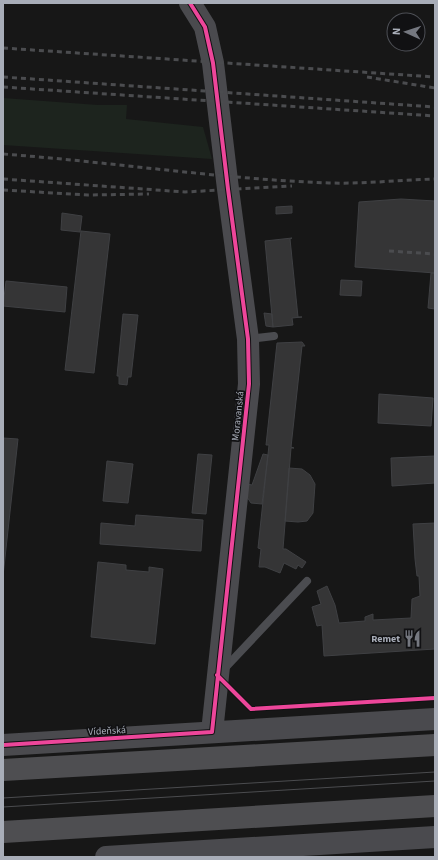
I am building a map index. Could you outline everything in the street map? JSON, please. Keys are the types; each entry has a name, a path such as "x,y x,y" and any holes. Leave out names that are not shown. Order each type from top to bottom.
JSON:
{"highway":[{"path":"3,770 435,746"},
{"path":"3,832 435,806"}],"street":[{"name":"Moravanská","path":"190,3 200,18 208,36 213,63 216,101 248,339 250,384 212,732"},
{"name":"Vídeňská","path":"3,745 435,719"},
{"path":"106,857 199,854 435,838"}],"lane":[{"path":"248,339 274,336"},
{"path":"218,676 307,581"}],"shaded area":[{"path":"3,98 98,105 127,105 126,119 203,127 212,159 3,145"}],"building":[{"path":"401,199 435,201 435,273 355,267 359,202"},
{"path":"292,206 292,213 276,214 276,207"},
{"path":"62,213 82,216 80,232 61,230"},
{"path":"81,231 110,234 94,373 65,370"},
{"path":"292,238 290,239 298,317 302,317 292,318 293,325 273,327 265,241"},
{"path":"431,273 435,273 435,309 428,308"},
{"path":"341,280 362,281 361,296 340,295"},
{"path":"6,281 67,287 65,312 3,306"},
{"path":"264,313 272,314 273,327 266,326"},
{"path":"123,314 138,315 131,377 128,377 127,385 119,384 119,376 117,376"},
{"path":"302,342 305,346 302,346 291,447 294,448 291,448 283,549 286,549 306,562 302,568 298,565 296,569 284,563 280,573 265,567 259,567 261,549 258,548 269,445 266,445 277,343"},
{"path":"379,394 433,398 431,426 378,423"},
{"path":"3,438 18,439 3,576"},
{"path":"198,454 212,455 206,514 192,513"},
{"path":"263,454 268,455 262,504 251,503 247,497 247,484 252,485"},
{"path":"435,456 435,483 392,486 391,458"},
{"path":"107,461 133,464 128,503 103,501"},
{"path":"289,468 302,469 310,475 315,484 313,513 307,521 285,521"},
{"path":"136,515 203,520 201,551 100,544 101,523 135,526"},
{"path":"435,523 435,649 324,656 322,625 317,626 312,607 321,604 317,591 327,586 335,605 339,623 365,621 365,617 373,614 373,620 411,618 412,599 420,596 419,576 417,576 415,559 413,524"},
{"path":"98,562 126,565 126,570 149,572 149,567 163,569 155,644 91,637"}],"tram line":[{"path":"3,798 435,772"},
{"path":"3,807 435,781"}],"railway":[{"path":"3,48 435,77"},
{"path":"3,77 435,107"},
{"path":"367,77 435,88"},
{"path":"3,87 435,116"},
{"path":"3,154 288,181 342,183 435,179"},
{"path":"3,179 185,192 292,186"},
{"path":"3,190 88,195 149,194"},
{"path":"389,251 435,254"}],"cycle path":[{"path":"3,745 212,732 249,384 248,339 213,63 205,27 190,3"},
{"path":"217,675 251,709 435,698"}],"place":[{"name":"Remet","path":"413,639"}]}
